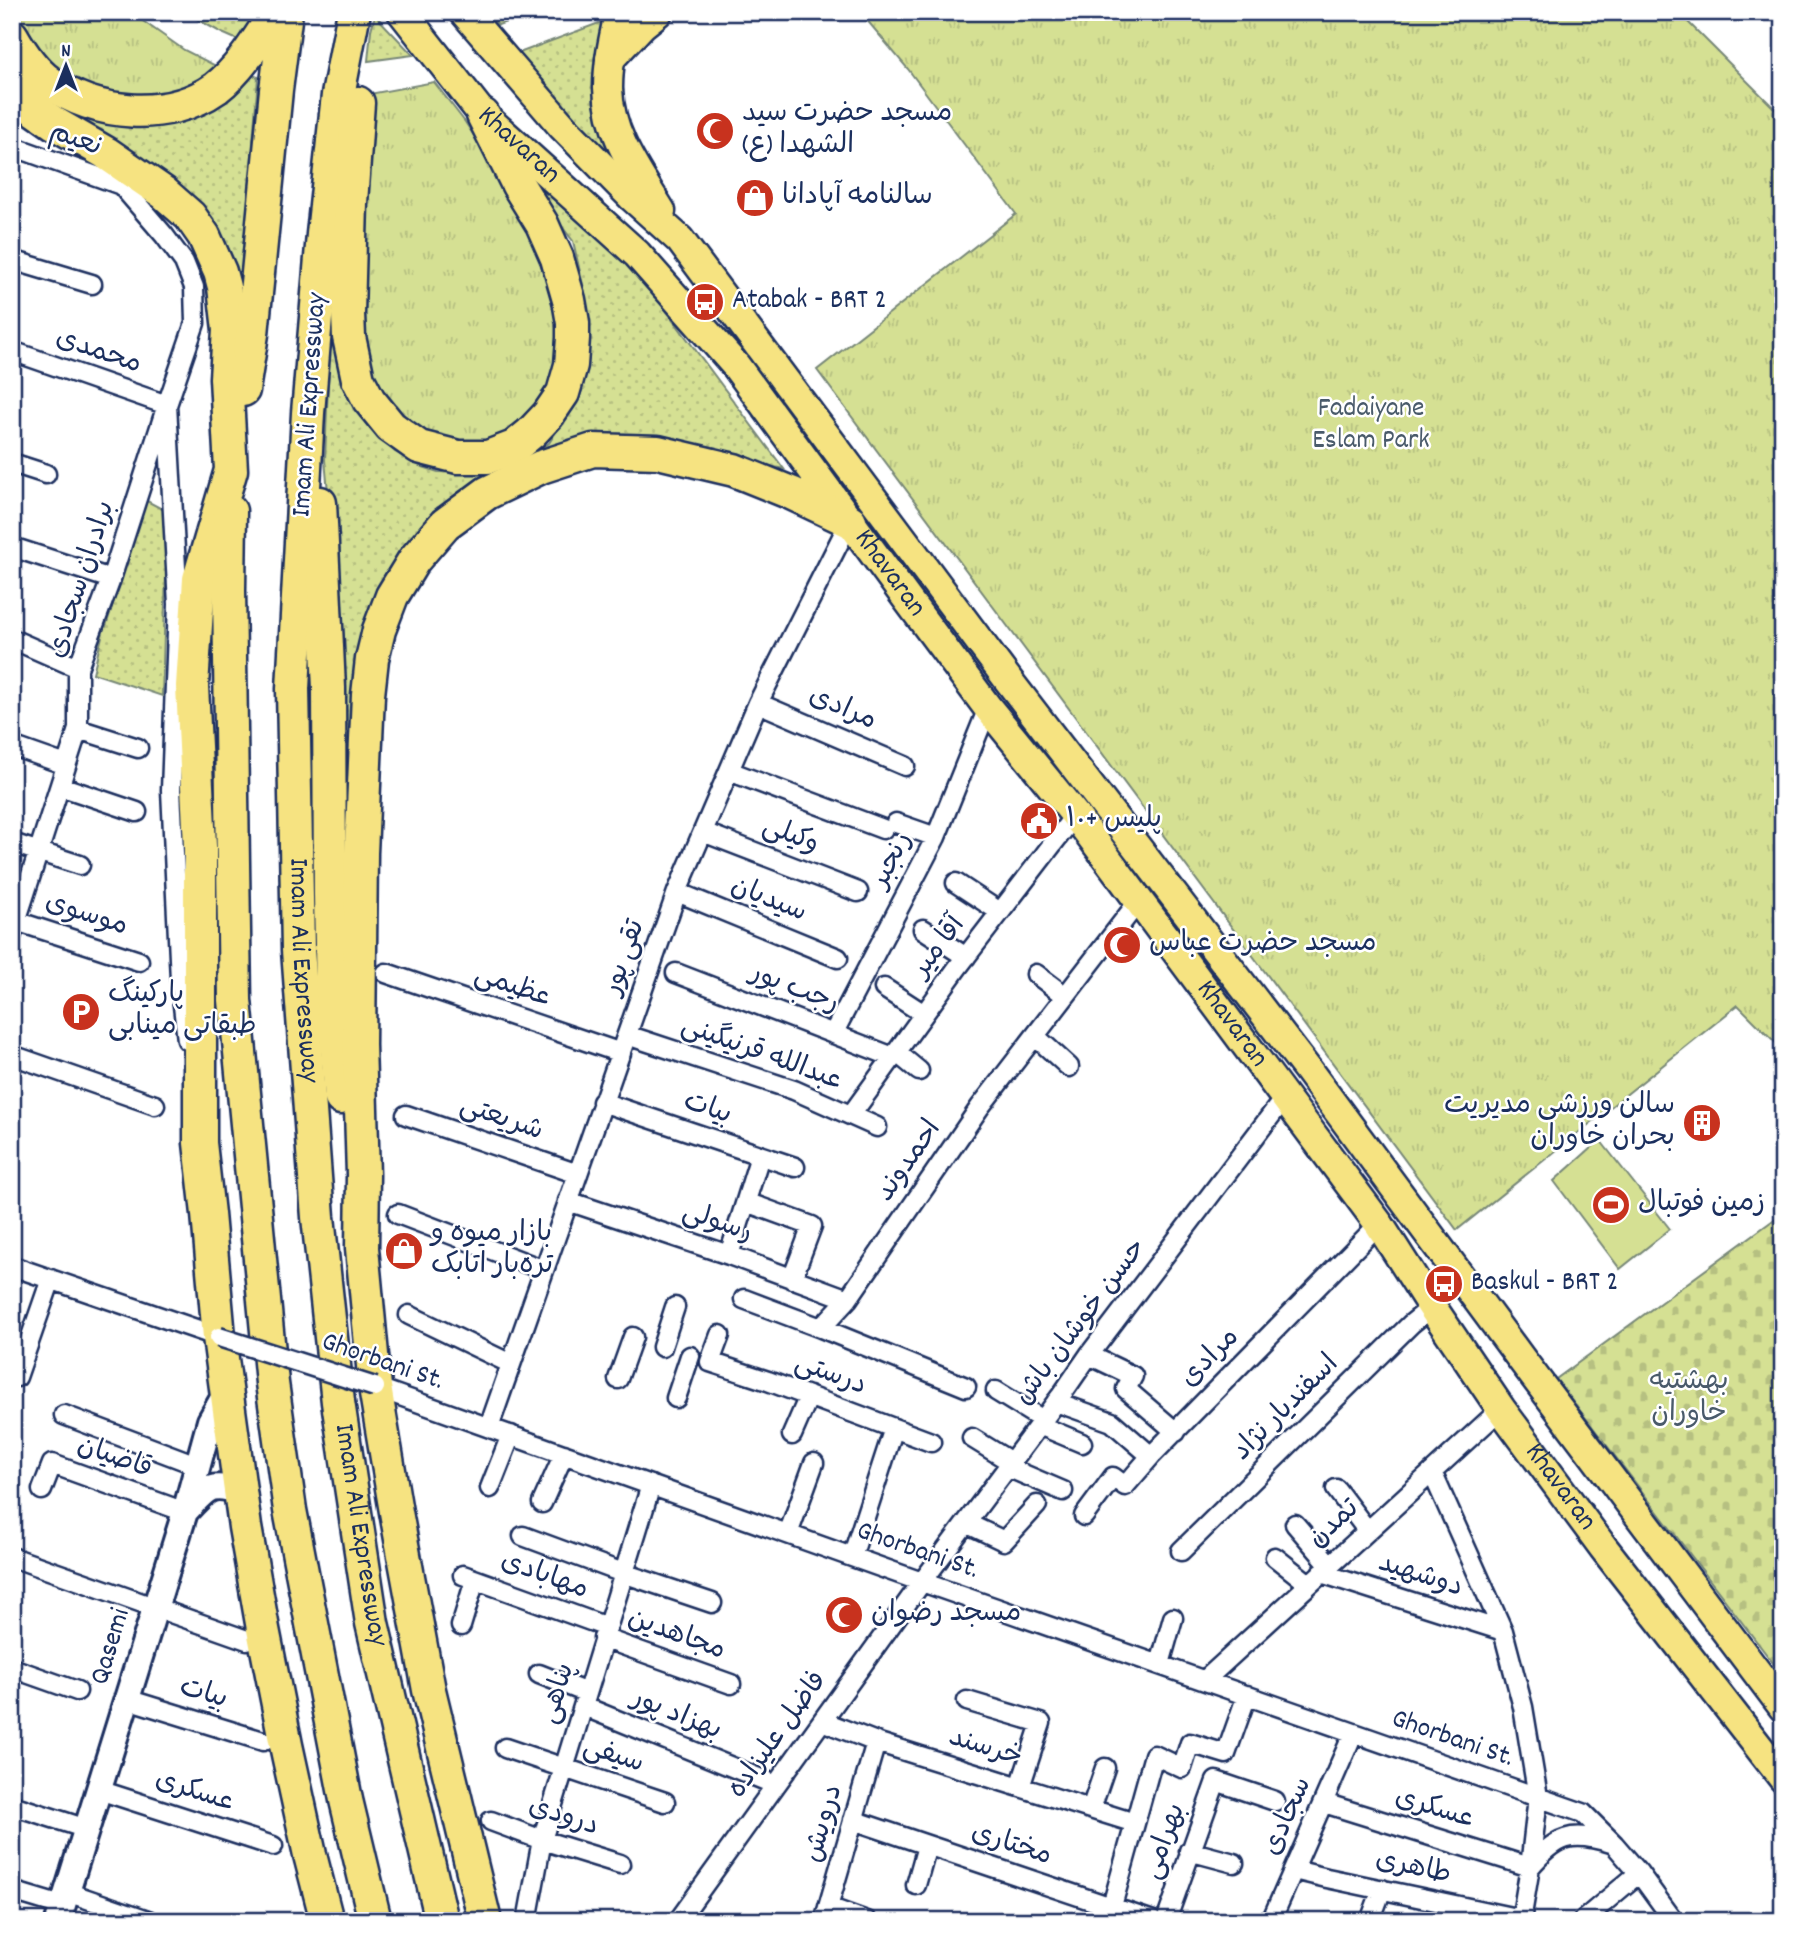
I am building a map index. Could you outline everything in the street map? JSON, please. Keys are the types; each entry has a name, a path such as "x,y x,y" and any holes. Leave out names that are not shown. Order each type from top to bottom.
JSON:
{"highway":[{"path":"12,36 34,68 78,100 120,109 164,109 200,97 217,87 254,46 276,12"},
{"path":"286,12 252,334 231,470 199,579 192,686 200,846 200,1143 219,1337 240,1492 281,1720 327,1921"},
{"path":"354,12 358,95 348,314 355,369 369,400 391,427 419,447 458,457 488,457 514,447 540,424 563,393 571,365 573,338 569,300 557,258 482,114"},
{"name":"Imam Ali Expressway","path":"354,12 338,95 308,413 293,689 298,950 318,1217 338,1402 372,1623 442,1921"},
{"path":"12,89 54,123 106,153 164,193 190,216 204,236 220,272 229,330 226,378 231,470 229,590 235,1000 254,1206 272,1382 290,1510 346,1800 375,1921"},
{"path":"308,413 321,514 329,688 332,992 346,1173 362,1248"},
{"path":"485,1921 429,1690 375,1387 362,1248 359,1045 361,853 368,695 379,630 392,596 414,560 444,524 487,493 541,467 593,450 658,452 734,470 850,521"}],"main road":[{"name":"Khavaran","path":"464,12 563,127 631,196 680,240 977,639 1307,1069 1783,1707"},
{"path":"621,12 610,59 608,90 612,116 627,156 680,240"},
{"path":"610,59 658,12"},
{"name":"Khavaran","path":"408,20 482,114 637,254 736,366 988,708 1075,815 1379,1224 1501,1409 1603,1547 1783,1778"},
{"name":"Qasemi","path":"62,1906 185,1512 210,1421 226,1393"},
{"path":"185,1512 207,1489 223,1486 240,1492"}],"street":[{"name":"نعیم","path":"12,146 121,185"},
{"name":"برادران سجادی","path":"14,928 78,729 78,668 111,579 195,323 194,287 184,262 121,185"},
{"path":"12,260 92,284"},
{"name":"محمدی","path":"12,351 167,405"},
{"path":"167,405 178,604 172,803 180,980 200,1143"},
{"path":"12,463 46,474"},
{"name":"تقی پور","path":"489,1427 677,892 758,703 850,521"},
{"path":"12,547 111,579"},
{"path":"12,639 78,668"},
{"name":"مرادی","path":"758,703 905,765"},
{"name":"رنجبر","path":"833,1034 936,837 988,708"},
{"path":"78,729 138,748"},
{"path":"12,746 66,765"},
{"path":"729,771 889,826 936,837"},
{"path":"60,786 137,812"},
{"name":"آقا میر","path":"851,1115 965,957 1075,815"},
{"name":"وکیلی","path":"703,832 858,892"},
{"path":"12,843 80,865"},
{"path":"956,883 1000,912"},
{"name":"سیدیان","path":"677,892 838,958"},
{"name":"احمدوند","path":"821,1328 848,1299 980,1107 1138,902"},
{"name":"موسوی","path":"14,928 139,961"},
{"path":"923,929 965,957"},
{"name":"عظیمی","path":"386,973 621,1053"},
{"name":"رجب پور","path":"676,973 894,1055 919,1071"},
{"path":"1036,974 1065,996"},
{"path":"884,988 924,1014"},
{"name":"عبدالله قرنیگینی","path":"627,1035 794,1090 877,1127"},
{"path":"1035,1036 1069,1067"},
{"path":"12,1055 155,1105"},
{"name":"حسن خوشان باش","path":"922,1582 1089,1355 1285,1097"},
{"name":"بیات","path":"603,1102 795,1167"},
{"name":"شریعتی","path":"406,1115 578,1174"},
{"path":"729,1255 760,1156"},
{"name":"رسولی","path":"568,1201 729,1255 848,1299"},
{"path":"746,1202 812,1226 792,1279"},
{"path":"398,1214 544,1270"},
{"name":"مرادی","path":"1084,1516 1113,1477 1125,1486 1151,1456 1379,1224"},
{"name":"Ghorbani St.","path":"12,1266 375,1387 1583,1814 1615,1844 1674,1921"},
{"path":"17,1377 51,1279"},
{"path":"744,1299 966,1387"},
{"path":"662,1347 675,1307"},
{"name":"اسفندیار نژاد","path":"1181,1551 1411,1324 1432,1307"},
{"path":"409,1315 511,1364"},
{"name":"درستی","path":"720,1335 710,1362 931,1442"},
{"path":"618,1380 633,1337"},
{"path":"1089,1355 1133,1376 1126,1389 1176,1432"},
{"path":"676,1398 690,1356"},
{"path":"996,1391 1041,1422 1082,1443"},
{"path":"792,1435 808,1396"},
{"path":"1056,1402 1112,1422 1151,1456"},
{"name":"تمدن","path":"1205,1680 1501,1409"},
{"path":"64,1415 199,1466"},
{"path":"852,1557 894,1428"},
{"path":"490,1488 511,1435"},
{"path":"972,1437 1009,1465 1063,1491"},
{"path":"541,1503 564,1454"},
{"path":"788,1534 814,1463"},
{"name":"قاضیان","path":"42,1490 52,1464 185,1512"},
{"path":"1432,1472 1503,1631 1523,1707 1538,1797 1521,1920"},
{"name":"پناهی","path":"529,1920 541,1840 651,1485"},
{"path":"1336,1489 1367,1530"},
{"path":"965,1523 1004,1541 1037,1505"},
{"path":"1295,1524 1320,1574"},
{"path":"523,1536 712,1603"},
{"path":"12,1557 247,1640"},
{"path":"1275,1557 1320,1574"},
{"name":"دوشهید","path":"1320,1574 1503,1631"},
{"name":"مهابادی","path":"461,1626 469,1578 605,1633"},
{"name":"فاضل علیزاده","path":"678,1921 922,1582"},
{"path":"1160,1664 1173,1618"},
{"name":"مجاهدین","path":"605,1633 731,1684"},
{"path":"12,1668 78,1691"},
{"path":"539,1674 587,1693"},
{"path":"1129,1821 1154,1755 1182,1768 1190,1743 1226,1754 1247,1695"},
{"name":"بیات","path":"127,1699 263,1741"},
{"path":"967,1701 1041,1723 1020,1787"},
{"name":"بهزاد پور","path":"595,1711 776,1785"},
{"name":"خرسند","path":"822,1721 876,1742 1129,1821"},
{"name":"سجادی","path":"1275,1920 1353,1734"},
{"name":"درویش","path":"826,1914 876,1742"},
{"name":"سیفی","path":"505,1748 665,1802"},
{"path":"1091,1809 1105,1768"},
{"path":"1112,1906 1138,1776"},
{"name":"بهرامی","path":"1166,1921 1216,1781 1275,1801"},
{"name":"عسکری","path":"99,1790 273,1846"},
{"name":"عسکری","path":"1324,1803 1530,1867"},
{"path":"12,1805 86,1829"},
{"name":"مختاری","path":"853,1820 1153,1921"},
{"name":"درودی","path":"491,1821 541,1840 620,1864"},
{"path":"1530,1867 1555,1842 1575,1836 1615,1844"},
{"path":"916,1885 927,1846"},
{"path":"1189,1852 1234,1863"},
{"name":"طاهری","path":"1294,1870 1521,1920"},
{"path":"1582,1921 1639,1873"},
{"path":"1370,1921 1382,1889"},
{"path":"12,1891 62,1906 151,1921"},
{"path":"826,1914 867,1921"}],"green space":[{"path":"12,12 130,12 184,50 226,71 182,98 79,92 19,35"},
{"path":"184,12 263,12 256,48 222,33"},
{"path":"485,12 533,12 498,25"},
{"name":"Fadaiyane Eslam Park","path":"860,12 1678,12 1783,117 1783,1050 1738,1005 1457,1230 817,370 1016,214 908,69"},
{"path":"375,15 413,55 368,61"},
{"path":"607,20 596,108 600,126 615,157 649,200 567,116 519,53"},
{"path":"12,54 121,117 244,72 258,77 241,300 226,266 19,81 12,73"},
{"path":"434,82 465,122 542,245 565,360 531,425 480,445 440,444 387,409 361,352 364,95"},
{"path":"520,172 603,239 636,270 784,469 657,444 544,458 384,593 351,987 334,556 325,460 338,231 339,326 347,392 356,411 371,430 395,452 420,466 438,472 487,473 517,463 549,443 582,391 589,357 585,294 573,241"},
{"path":"145,500 168,512 162,696 93,673 105,624 106,626"},
{"name":"زمین فوتبال","path":"1600,1140 1670,1229 1620,1269 1554,1181"},
{"name":"بهشتیه خاوران","path":"1783,1213 1783,1676 1556,1379"}],"place":[{"name":"مسجد حضرت سید الشهدا (ع)","path":"715,131"},
{"name":"سالنامه آپادانا","path":"755,198"},
{"name":"Atabak - BRT 2","path":"705,302"},
{"name":"پلیس +۱۰","path":"1039,821"},
{"name":"مسجد حضرت عباس","path":"1122,945"},
{"name":"پارکینگ طبقاتی مینابی","path":"81,1012"},
{"name":"سالن ورزشی مدیریت بحران خاوران","path":"1702,1123"},
{"name":"زمین فوتبال","path":"1611,1205"},
{"name":"بازار میوه و تره‌بار اتابک","path":"404,1251"},
{"name":"Baskul - BRT 2","path":"1444,1284"},
{"name":"مسجد رضوان","path":"844,1615"}]}
